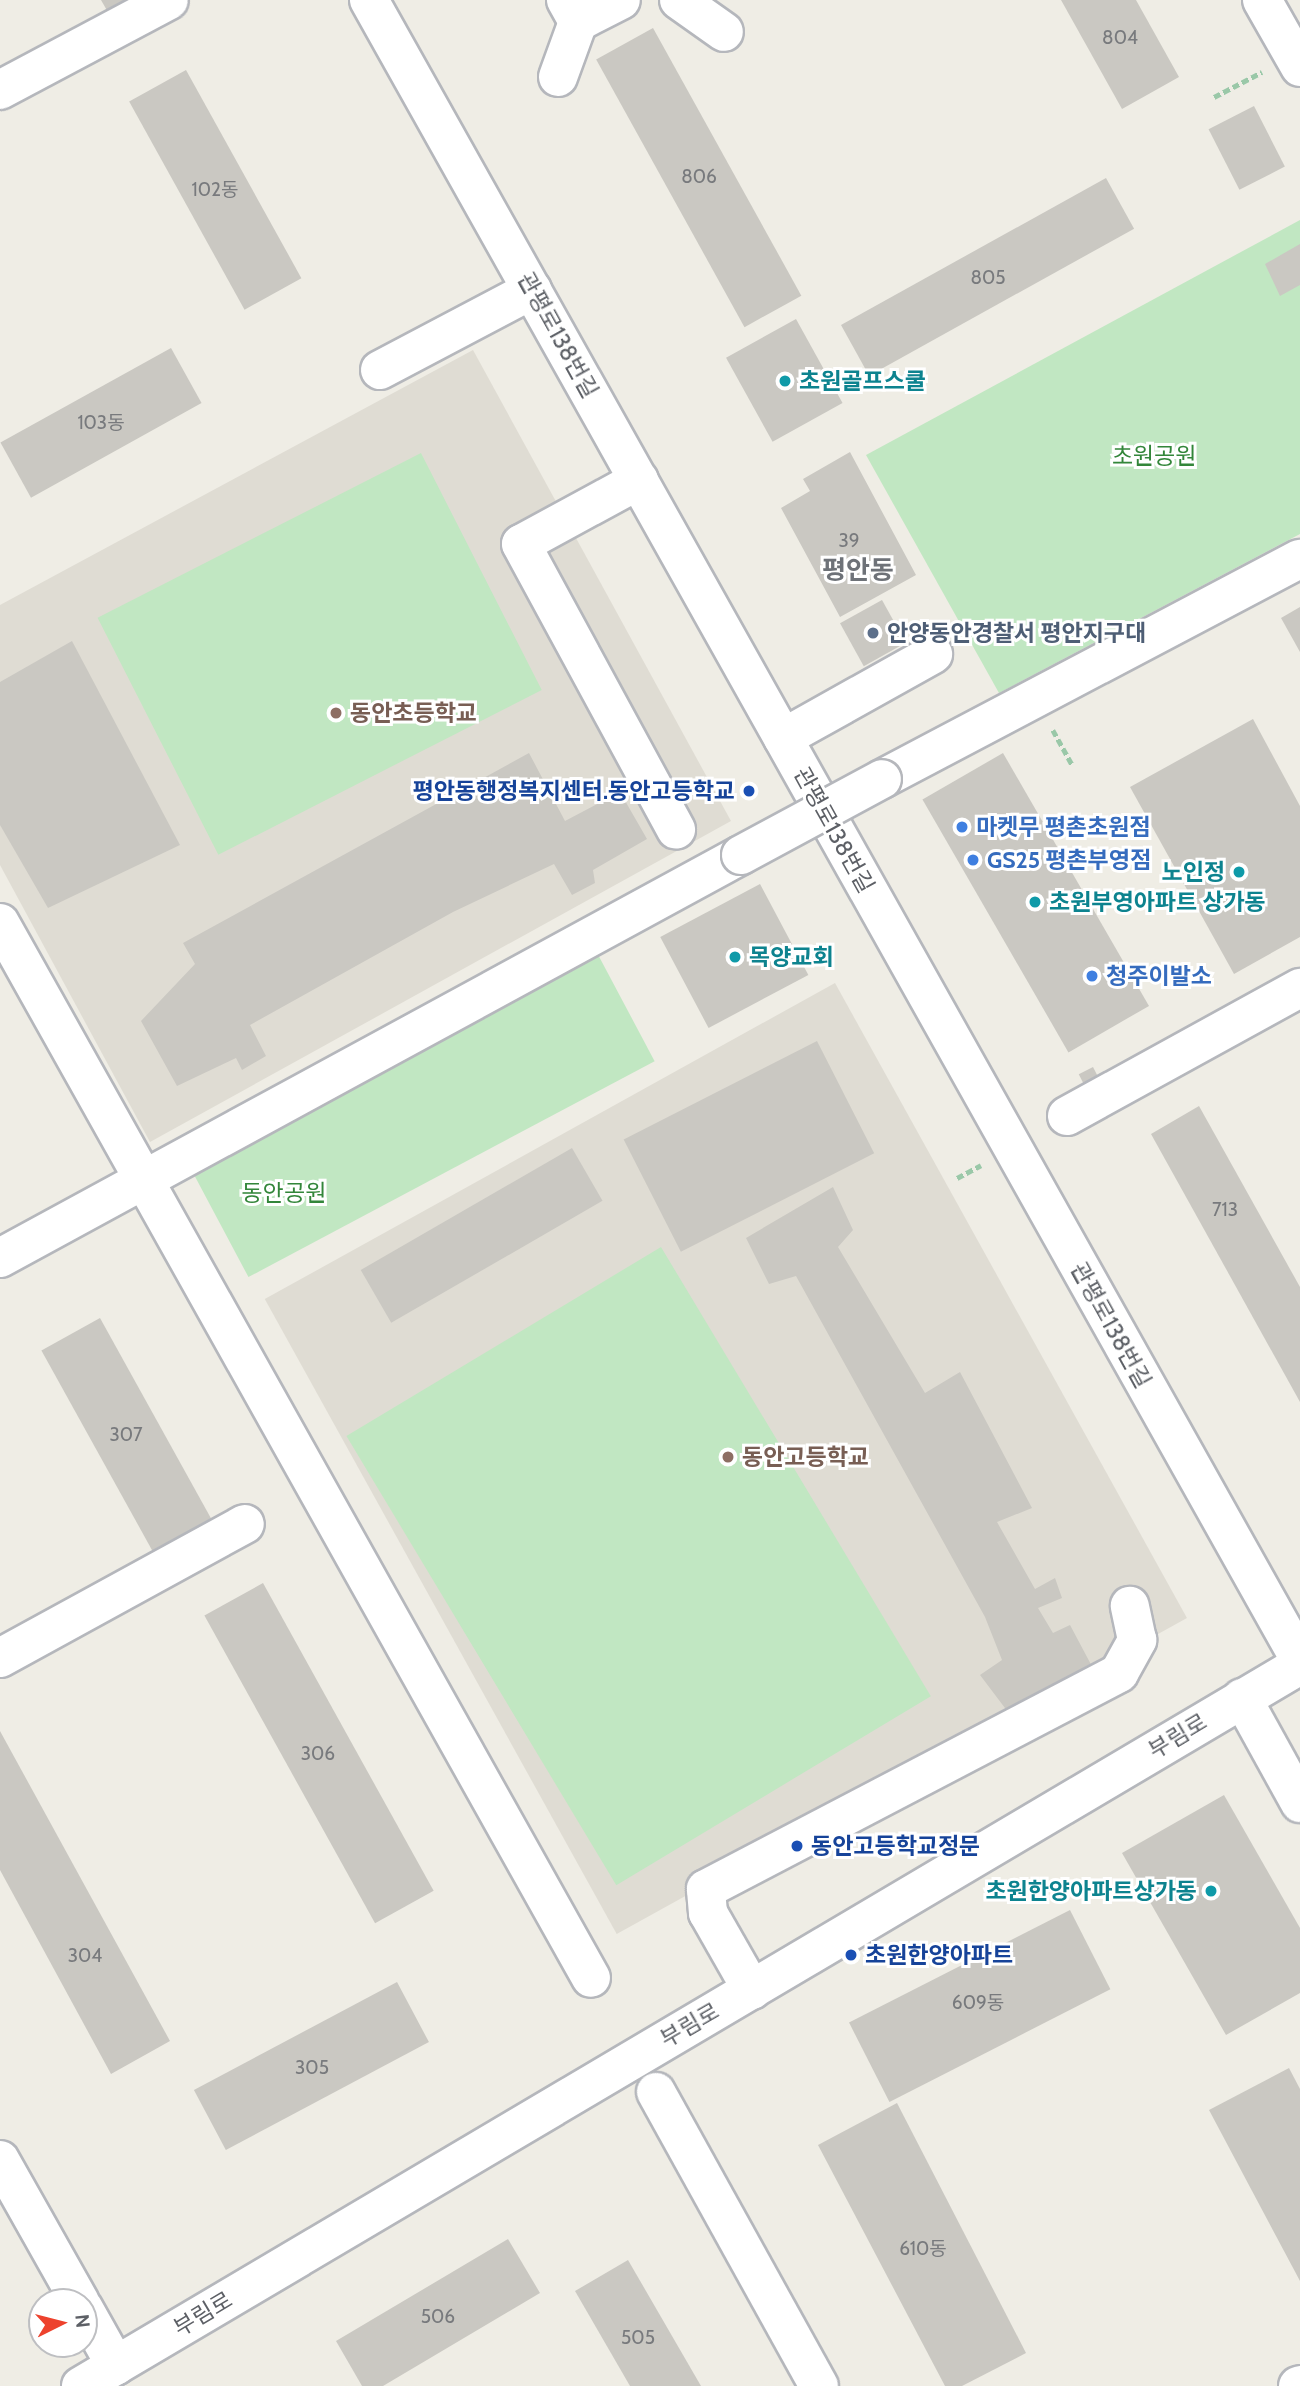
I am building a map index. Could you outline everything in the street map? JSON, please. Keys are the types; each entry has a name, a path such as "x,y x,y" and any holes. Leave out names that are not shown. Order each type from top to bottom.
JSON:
{"street":[{"path":"0,90 169,0"},
{"name":"관평로138번길","path":"369,0 1300,1660"},
{"path":"558,77 572,11 621,0"},
{"path":"679,0 724,32"},
{"path":"1262,0 1297,61"},
{"path":"380,370 532,290"},
{"path":"639,480 521,544 676,830"},
{"path":"0,1258 882,779 1300,559"},
{"path":"783,738 933,654"},
{"path":"0,923 592,1978"},
{"path":"1067,1116 1300,988"},
{"path":"0,1658 245,1524"},
{"path":"752,1990 708,1913 706,1889 1119,1673 1137,1640 1130,1606"},
{"name":"부림로","path":"81,2386 1300,1665"},
{"path":"1242,1698 1300,1803"},
{"path":"656,2092 819,2386"},
{"path":"0,2160 72,2288"},
{"path":"98,2334 116,2366"}],"path":[{"path":"1214,97 1297,61"}],"shaded area":[{"name":"동안초등학교","path":"473,350 731,821 150,1142 0,865 0,605"},
{"name":"동안고등학교","path":"835,983 1187,1618 617,1934 265,1299"}],"green space":[{"name":"초원공원","path":"1300,220 1300,534 999,693 866,455"},
{"path":"421,453 542,690 218,855 98,618"},
{"name":"동안공원","path":"595,949 655,1061 248,1277 189,1165"},
{"path":"661,1247 931,1696 616,1885 346,1436"}],"building":[{"path":"101,0 150,0 113,21"},
{"path":"1061,0 1136,0 1179,77 1122,109"},
{"path":"653,28 801,296 745,327 596,60"},
{"path":"186,70 301,278 245,310 129,102"},
{"path":"1254,106 1285,167 1239,190 1209,129"},
{"path":"1106,178 1134,229 869,376 841,325"},
{"path":"1300,244 1300,285 1280,296 1265,264"},
{"name":"초원골프스쿨","path":"796,319 843,403 773,442 726,358"},
{"path":"171,348 202,403 31,498 0,443"},
{"path":"850,452 916,575 840,617 781,508 810,491 803,479"},
{"name":"안양동안경찰서 평안지구대","path":"882,600 906,643 864,666 840,623"},
{"path":"1300,607 1300,652 1281,618"},
{"path":"72,641 180,845 48,908 0,825 0,682"},
{"name":"노인정","path":"1253,719 1300,806 1300,937 1234,974 1130,787"},
{"path":"529,753 565,821 620,792 647,839 593,870 595,883 572,895 554,864 453,912 250,1025 266,1056 242,1070 236,1058 177,1086 141,1021 195,964 183,943"},
{"name":"초원부영아파트 상가동","path":"1003,753 1149,1006 1068,1052 922,800"},
{"name":"목양교회","path":"760,884 808,975 709,1028 660,937"},
{"path":"817,1041 874,1153 681,1252 624,1140"},
{"path":"1093,1067 1099,1079 1085,1086 1079,1074"},
{"path":"1199,1106 1300,1287 1300,1402 1151,1134"},
{"path":"572,1148 602,1201 391,1323 361,1270"},
{"path":"833,1187 853,1230 838,1247 925,1393 960,1372 1032,1508 997,1522 1035,1589 1055,1578 1062,1598 1038,1608 1053,1633 1070,1625 1095,1672 1011,1716 980,1675 1002,1660 985,1617 796,1276 769,1284 746,1238"},
{"path":"100,1318 212,1519 153,1552 41,1350"},
{"path":"263,1583 434,1891 375,1923 204,1615"},
{"path":"0,1731 170,2041 111,2074 0,1870"},
{"name":"초원한양아파트상가동","path":"1224,1795 1300,1928 1300,1993 1226,2035 1122,1853"},
{"path":"1070,1910 1110,1989 889,2102 849,2023"},
{"path":"397,1982 429,2042 226,2150 194,2090"},
{"path":"1289,2068 1300,2089 1300,2281 1209,2110"},
{"path":"897,2103 1026,2353 962,2386 945,2386 818,2145"},
{"path":"508,2239 540,2293 383,2386 362,2386 336,2341"},
{"path":"628,2260 701,2386 630,2386 575,2291"}],"place":[{"name":"초원골프스쿨","path":"785,381"},
{"name":"안양동안경찰서 평안지구대","path":"873,633"},
{"name":"동안초등학교","path":"336,713"},
{"name":"평안동행정복지센터.동안고등학교","path":"749,791"},
{"name":"마켓무 평촌초원점","path":"962,827"},
{"name":"GS25 평촌부영점","path":"973,860"},
{"name":"노인정","path":"1239,872"},
{"name":"초원부영아파트 상가동","path":"1035,902"},
{"name":"목양교회","path":"735,957"},
{"name":"청주이발소","path":"1092,976"},
{"name":"동안고등학교","path":"728,1457"},
{"name":"동안고등학교정문","path":"797,1846"},
{"name":"초원한양아파트상가동","path":"1211,1891"},
{"name":"초원한양아파트","path":"851,1955"}],"district":[{"name":"평안동","path":"858,571"}]}
